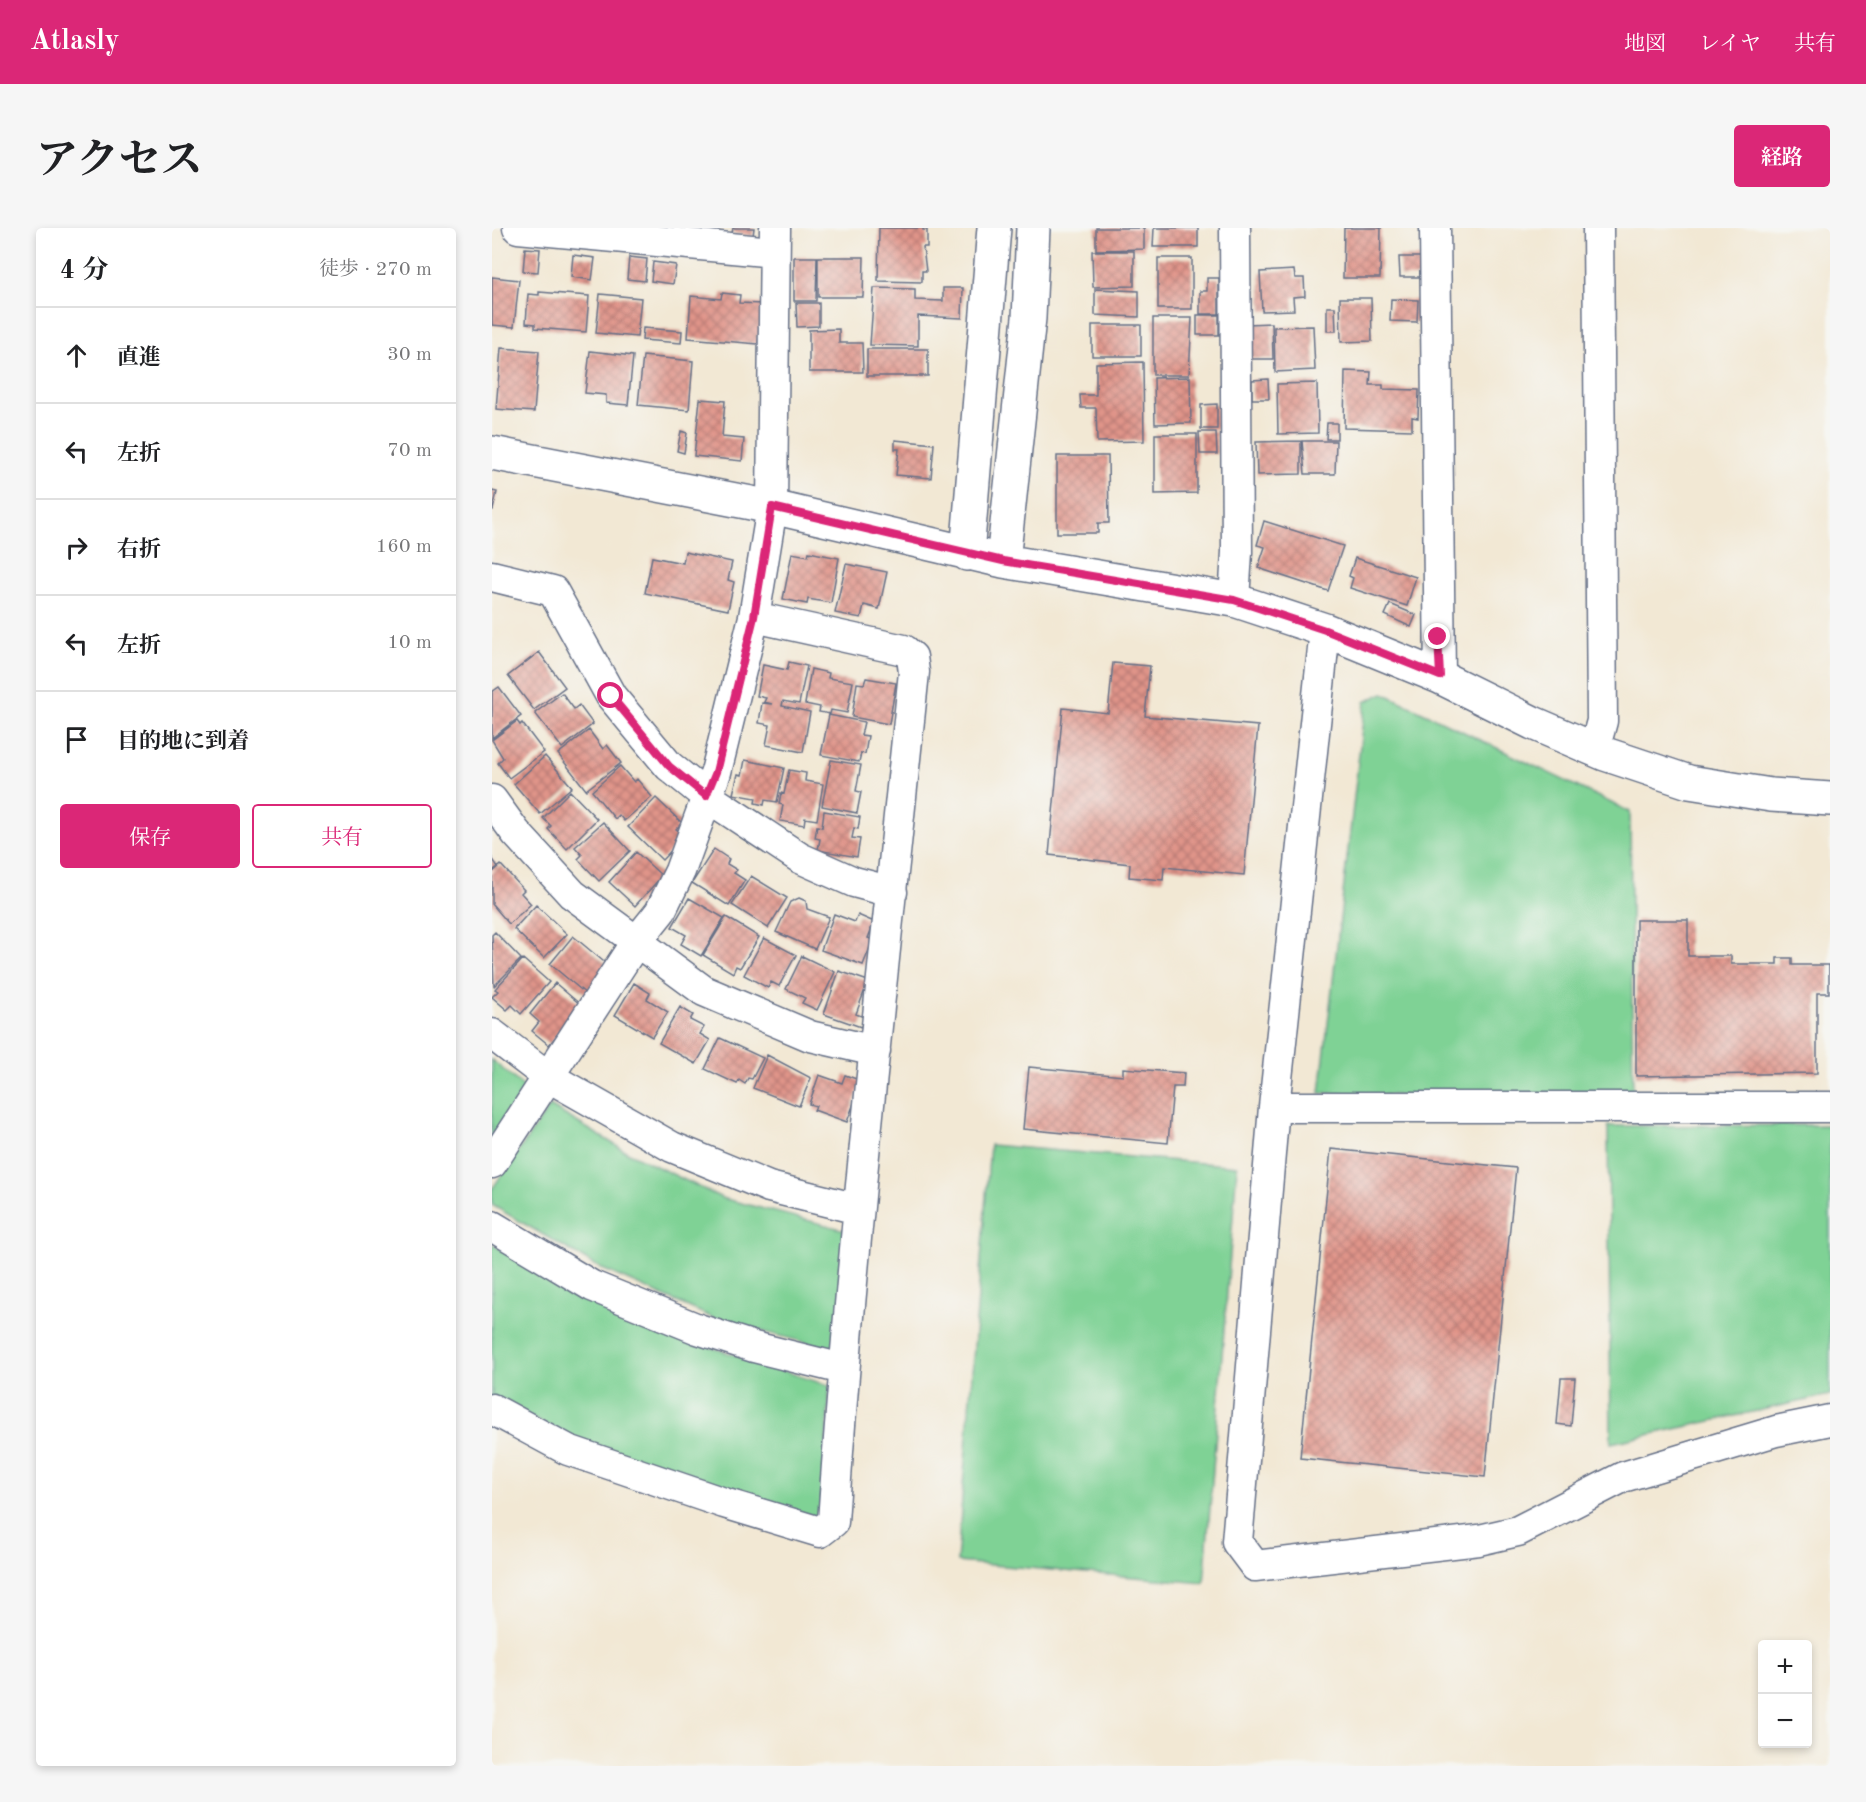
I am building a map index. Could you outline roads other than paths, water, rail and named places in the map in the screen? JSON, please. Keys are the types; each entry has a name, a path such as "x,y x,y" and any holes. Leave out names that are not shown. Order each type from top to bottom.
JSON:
{"street":[{"path":"492,1163 636,942 660,912 680,871 716,772 754,617 772,507 775,240 518,228"},
{"path":"967,554 994,228"},
{"path":"1003,561 1029,318 1033,228"},
{"path":"1234,600 1237,552 1235,228"},
{"path":"1435,228 1440,676"},
{"path":"1594,750 1602,721 1598,228"},
{"path":"492,453 772,507 967,554 1234,600 1325,630 1440,676 1533,723 1594,750 1689,782 1771,795 1830,799"},
{"path":"492,576 553,591 611,696 669,766 706,796 800,858 854,882 892,892"},
{"path":"492,1408 568,1450 724,1503 820,1532 833,1522 843,1369 858,1209 914,672 912,657 904,650 754,617"},
{"path":"1325,630 1274,1107 1237,1542 1255,1566 1479,1540 1518,1531 1623,1477 1776,1431 1830,1420"},
{"path":"492,800 516,833 572,894 704,991 810,1036 875,1052"},
{"path":"492,1034 547,1076 672,1147 769,1187 858,1209"},
{"path":"1274,1107 1830,1107"},
{"path":"492,1226 592,1286 666,1316 754,1347 843,1369"}]}
